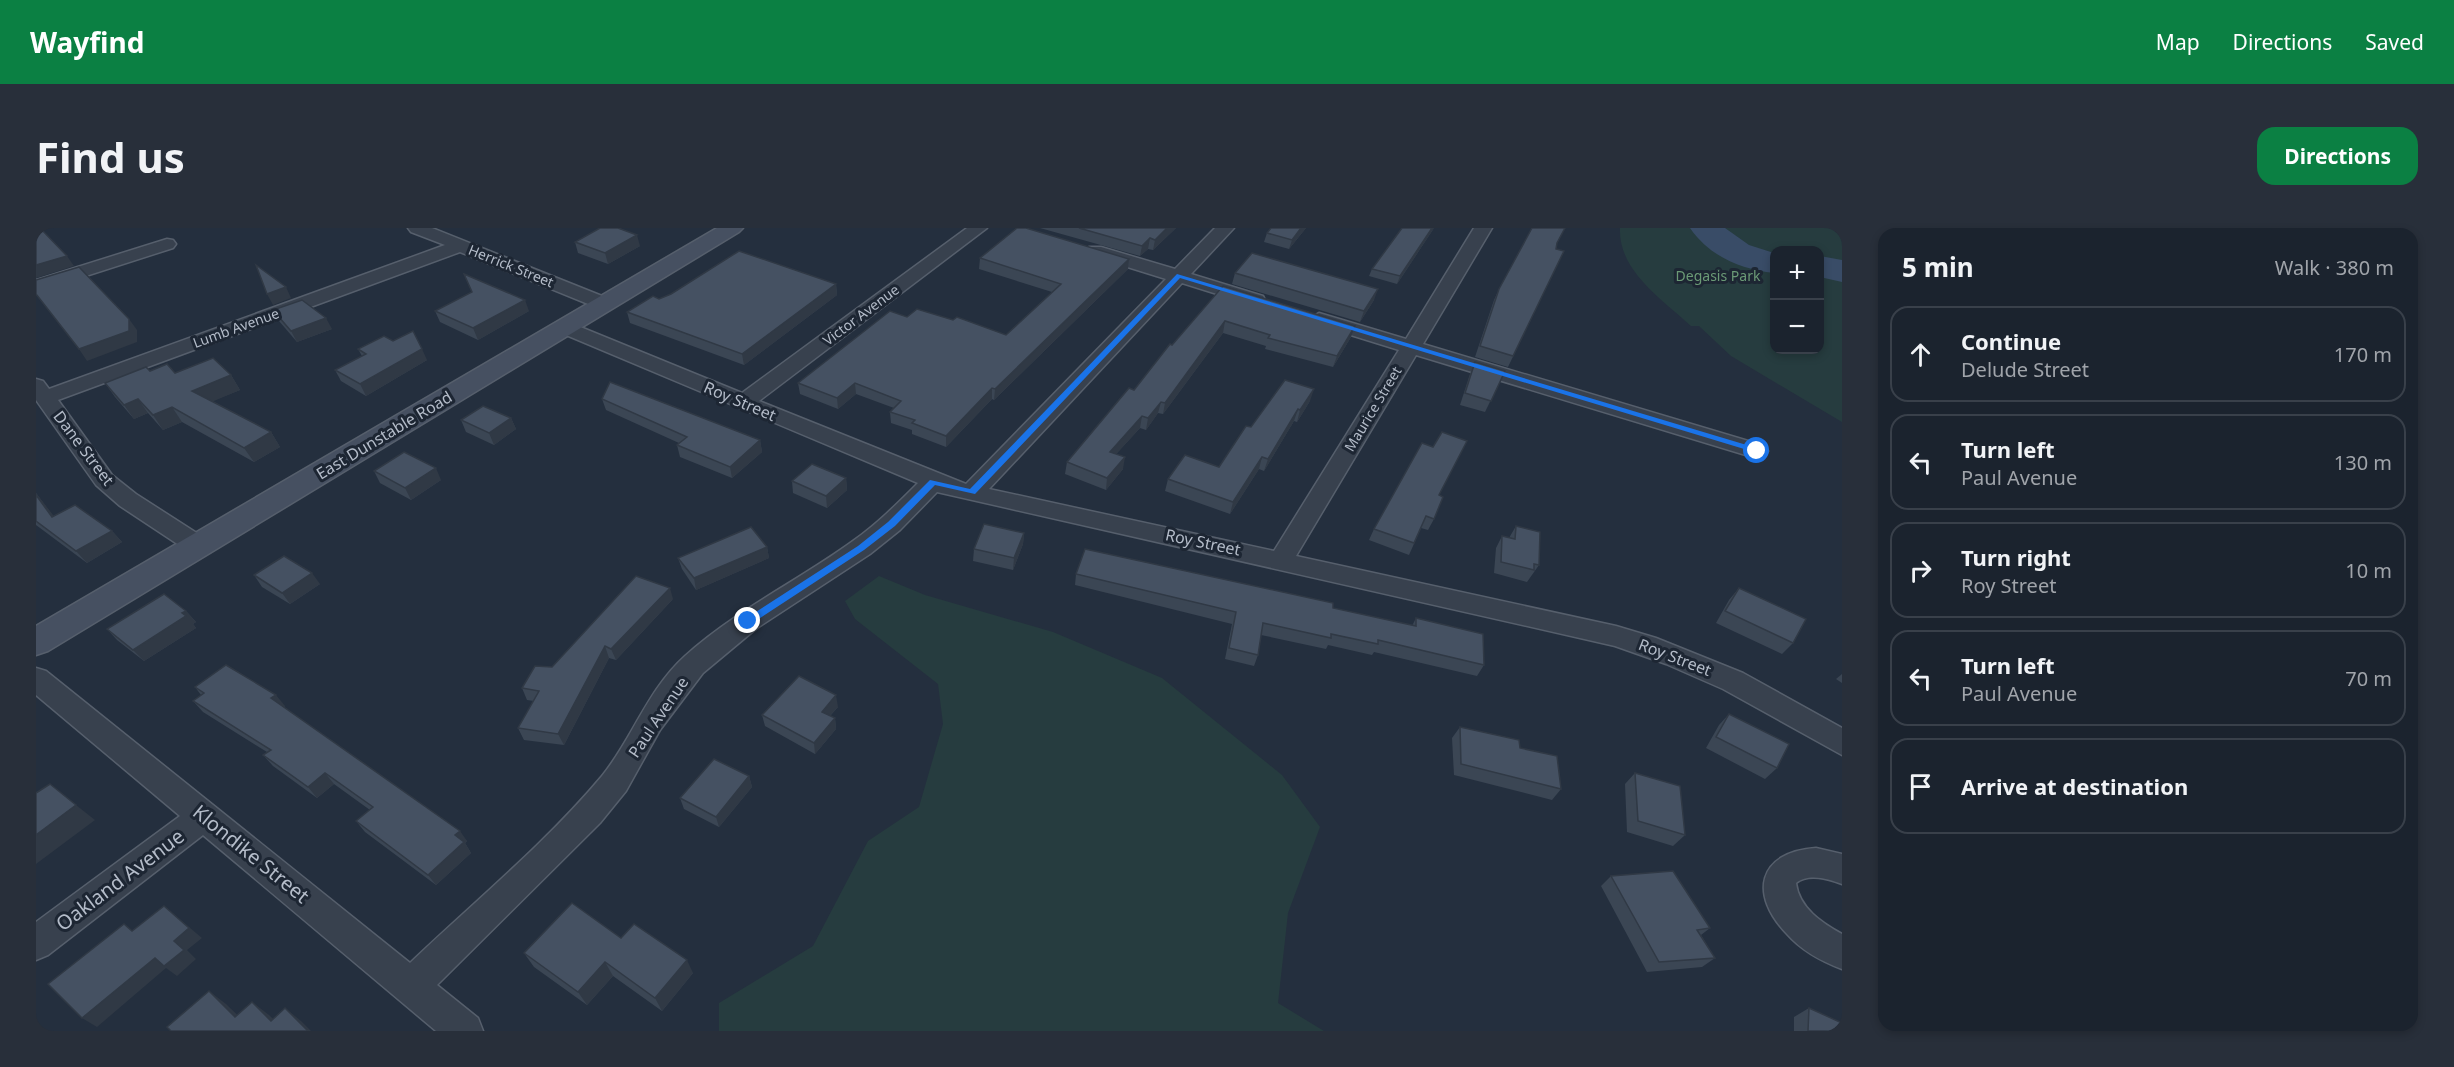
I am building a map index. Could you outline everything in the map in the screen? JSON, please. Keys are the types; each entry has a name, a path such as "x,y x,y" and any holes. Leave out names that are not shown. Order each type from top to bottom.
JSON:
{"street":[{"name":"Herrick Street","path":"417,228 604,304"},
{"name":"East Dunstable Road","path":"36,642 732,228"},
{"name":"Victor Avenue","path":"744,402 978,228"},
{"path":"972,492 1225,228"},
{"name":"Maurice Street","path":"1282,559 1483,228"},
{"path":"36,286 167,244"},
{"path":"1076,245 1278,306"},
{"name":"Lumb Avenue","path":"41,391 460,246"},
{"path":"1300,313 1757,451"},
{"name":"Roy Street","path":"566,328 933,482 1616,636 1647,645 1734,680 1792,711 1842,743"},
{"name":"Dane Street","path":"41,391 105,480 128,500 197,545"},
{"name":"Paul Avenue","path":"412,986 589,813 615,782 650,722 693,665 748,621 861,548 891,524 933,482"},
{"name":"Klondike Street","path":"36,679 465,1031"},
{"name":"Oakland Avenue","path":"36,943 205,816"},
{"path":"1842,869 1818,862 1803,862 1783,872 1780,883 1787,909 1798,923 1813,936 1842,952"}],"green space":[{"name":"Degasis Park","path":"1620,228 1842,228 1842,422 1731,356 1699,326 1691,326 1644,283 1626,258 1621,243"},
{"path":"879,576 925,595 1053,632 1162,678 1282,775 1320,827 1288,913 1278,1003 1324,1031 719,1031 719,1003 813,946 868,841 919,807 943,724 938,684 855,619 845,601"}],"building":[{"path":"36,228 40,228 67,256 36,265"},
{"path":"600,228 618,228 637,235 605,253 575,242"},
{"path":"1017,228 1026,228 1129,259 995,389 992,388 946,436 912,423 915,420 890,412 901,401 855,383 837,398 798,383 890,311 907,317 917,309 953,320 957,317 1006,335 1061,284 980,258"},
{"path":"1079,228 1167,228 1155,240 1150,238 1142,246"},
{"path":"1271,228 1301,228 1292,240 1267,233"},
{"path":"1402,228 1432,228 1400,276 1372,269"},
{"path":"1532,228 1565,228 1556,249 1564,251 1513,356 1480,346 1499,289"},
{"path":"739,251 836,284 742,354 627,312 653,296 659,299 671,294"},
{"path":"1252,253 1378,289 1364,311 1235,273"},
{"path":"256,265 286,287 267,294"},
{"path":"79,267 129,319 129,331 79,349 36,294 36,280"},
{"path":"464,274 525,300 473,328 435,311 472,292"},
{"path":"1223,286 1355,326 1337,356 1268,338 1270,335 1225,321 1165,403 1161,402 1148,418 1142,416 1110,452 1125,457 1107,478 1067,462 1129,388 1134,390 1170,344 1172,345"},
{"path":"302,300 326,318 291,331 273,310"},
{"path":"413,331 422,349 360,384 335,370 366,354 358,349 384,336 393,341"},
{"path":"213,358 231,375 192,391 271,432 244,448 172,407 153,415 138,399 124,405 105,383 146,367 150,371 167,364 175,373"},
{"path":"1475,362 1505,371 1491,401 1465,393"},
{"path":"1285,380 1314,389 1300,410 1298,409 1268,459 1262,457 1233,502 1168,479 1185,455 1219,467 1246,426 1251,427"},
{"path":"610,382 760,440 730,467 677,445 687,437 602,399"},
{"path":"483,406 511,418 489,433 461,420"},
{"path":"1442,432 1467,441 1439,495 1443,497 1434,519 1426,516 1414,543 1374,529 1422,443 1433,447"},
{"path":"404,452 436,468 405,488 374,471"},
{"path":"812,464 846,478 826,496 792,481"},
{"path":"36,495 52,517 75,505 112,531 76,551 36,521"},
{"path":"984,524 1024,533 1014,558 974,549"},
{"path":"1516,526 1540,532 1539,565 1534,564 1534,570 1501,562 1502,536 1515,539"},
{"path":"751,527 767,547 694,578 678,558"},
{"path":"1085,549 1333,603 1333,608 1416,626 1416,618 1483,634 1484,665 1378,640 1378,644 1331,634 1331,638 1263,623 1258,655 1229,648 1236,612 1076,574"},
{"path":"284,556 312,573 282,593 254,575"},
{"path":"636,576 670,588 611,649 605,646 558,734 518,728 539,691 522,688 535,666 552,667"},
{"path":"1739,588 1806,619 1793,643 1725,611"},
{"path":"164,594 186,611 182,613 186,616 133,650 107,629"},
{"path":"226,665 276,695 271,698 460,831 455,835 464,842 428,875 356,821 373,807 325,773 308,787 263,755 271,750 193,701 204,693 195,687"},
{"path":"799,676 836,695 822,712 835,718 814,743 762,715"},
{"path":"1729,714 1789,744 1777,768 1716,737"},
{"path":"1460,727 1519,740 1520,748 1557,756 1561,789 1461,764"},
{"path":"714,759 749,776 716,817 680,798"},
{"path":"1635,773 1680,786 1685,835 1638,821"},
{"path":"50,784 76,805 36,835 36,793"},
{"path":"1673,871 1710,928 1697,930 1715,958 1659,962 1611,876"},
{"path":"572,903 621,938 634,924 687,960 655,998 605,962 578,992 524,953"},
{"path":"164,906 189,928 174,941 184,950 164,966 155,958 82,1018 48,984 124,924 132,931"},
{"path":"209,991 235,1017 252,1002 271,1021 285,1008 308,1031 171,1031 167,1027"},
{"path":"1809,1008 1842,1023 1842,1031 1808,1031"}],"waterway":[{"path":"1707,228 1721,242 1737,252 1770,262"},
{"path":"1824,268 1842,271"}],"route":[{"path":"748,621 861,548 891,524 933,482 972,492 1179,276 1757,451"}]}
